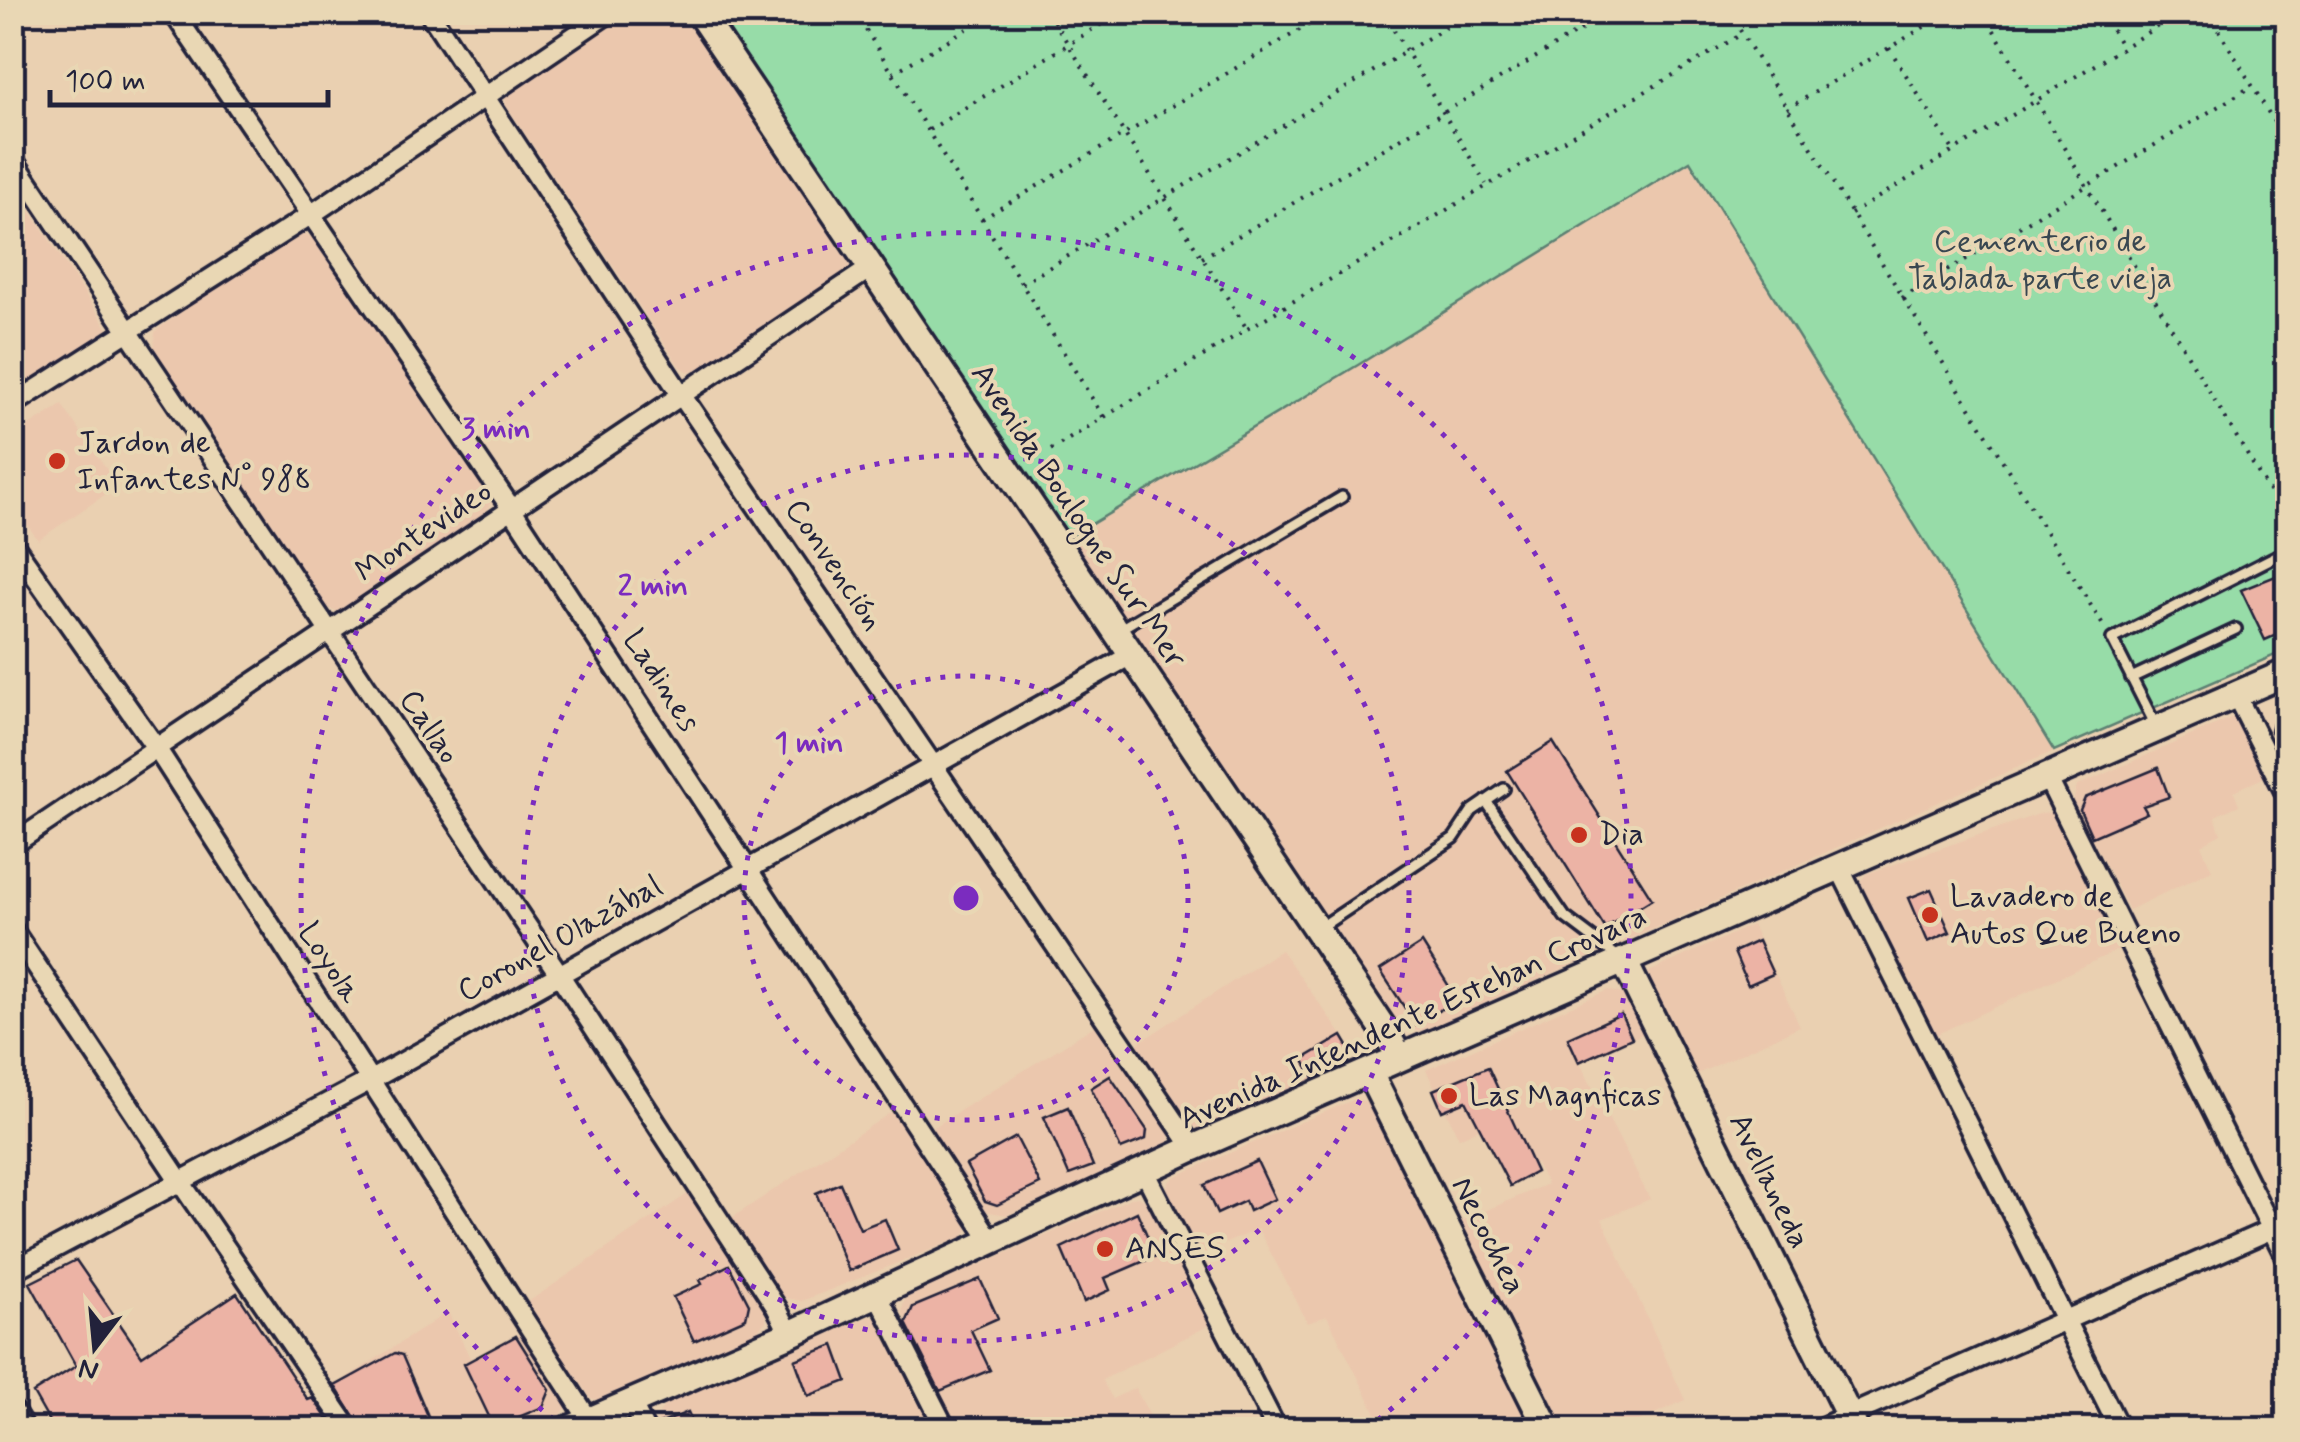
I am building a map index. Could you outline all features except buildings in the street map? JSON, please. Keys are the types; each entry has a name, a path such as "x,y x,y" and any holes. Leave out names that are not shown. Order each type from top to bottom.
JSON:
{"main road":[{"name":"Avenida Boulogne Sur Mer","path":"699,12 869,269 1134,654 1400,1058"},
{"name":"Avenida Intendente Esteban Crovara","path":"578,1425 790,1334 1193,1148 2288,672"},
{"name":"Avellaneda","path":"1624,961 1853,1422"},
{"name":"Necochea","path":"1369,1072 1548,1430"}],"street":[{"name":"Ladines","path":"173,12 511,508 990,1239"},
{"name":"Convención","path":"429,12 682,396 1193,1148"},
{"path":"12,405 312,214 610,12"},
{"name":"Callao","path":"12,158 559,974 790,1334"},
{"name":"Montevideo","path":"12,845 869,269"},
{"name":"Loyola","path":"12,543 157,749 369,1081 578,1425"},
{"name":"Coronel Olazábal","path":"12,1271 369,1081 1134,654"},
{"path":"2236,695 2288,798"},
{"path":"2047,777 2280,1226 2288,1262"},
{"path":"1839,868 2120,1430"},
{"path":"12,929 350,1430"},
{"path":"1144,1171 1277,1430"},
{"path":"1816,1430 1853,1422 2065,1321 2280,1226"},
{"path":"876,1292 946,1430"},
{"path":"632,1404 644,1430"},
{"path":"12,1408 25,1430"}],"lane":[{"path":"12,338 12,346"},
{"path":"1118,631 1342,497"},
{"path":"2157,728 2112,639 2288,550"},
{"path":"2132,678 2236,628"},
{"path":"1316,930 1454,838 1472,811 1504,789"},
{"path":"1486,801 1565,917 1624,961"}],"path":[{"path":"856,12 1104,418"},
{"path":"893,74 995,12"},
{"path":"1048,12 1247,329"},
{"path":"928,130 1122,12"},
{"path":"982,219 1330,12"},
{"path":"1384,12 1486,184"},
{"path":"1022,284 1471,12"},
{"path":"1202,258 1612,12"},
{"path":"1728,12 2112,639"},
{"path":"1787,109 1950,12"},
{"path":"1983,12 2288,524"},
{"path":"2101,12 2123,48"},
{"path":"1851,214 2180,12"},
{"path":"2208,12 2288,145"},
{"path":"1051,450 1486,184 1742,34"},
{"path":"1889,48 1954,151"},
{"path":"1902,298 2252,86"}],"shaded area":[{"path":"620,13 687,13 850,257 852,267 702,369 690,372 680,367 506,105 505,96 510,90"},
{"path":"1690,160 2054,751 1423,1031 1407,1030 1398,1023 1306,893 1068,538"},
{"path":"12,183 108,329 13,391 12,391"},
{"path":"290,234 306,234 319,242 487,490 491,502 485,514 346,610 334,611 326,606 154,349 155,332 162,326"},
{"name":"Jardon de Infantes N° 988","path":"62,405 118,486 38,540 13,505 13,436"},
{"path":"2238,717 2274,773 2234,791 2239,805 2215,816 2221,834 2201,845 2212,870 2129,910 2073,802 2077,786"},
{"path":"2051,812 2059,818 2120,949 1935,1035 1859,889 1860,882 1866,874"},
{"path":"1752,925 1800,1026 1693,1076 1647,981 1649,972"},
{"path":"1281,950 1352,1049 1346,1067 1212,1130 1192,1126 1134,1046"},
{"path":"1608,990 1626,995 1644,1033 1580,1063 1650,1199 1602,1219 1685,1400 1621,1429 1559,1429 1455,1224 1547,1184 1536,1163 1509,1175 1485,1126 1459,1138 1426,1070"},
{"path":"1096,1025 1169,1132 1169,1147 1007,1215 983,1211 926,1132"},
{"path":"1355,1099 1374,1108 1534,1429 1384,1429 1327,1316 1308,1323 1258,1229 1194,1257 1166,1197 1168,1183 1174,1177"},
{"path":"896,1109 969,1220 968,1230 963,1237 802,1301 775,1292 727,1221"},
{"path":"689,1193 766,1306 766,1321 753,1336 601,1401 591,1398 525,1304"},
{"path":"1139,1197 1152,1206 1210,1325 1102,1380 1112,1399 1135,1388 1157,1429 959,1430 902,1312 904,1301"},
{"path":"448,1312 471,1360 527,1330 567,1393 567,1406 561,1415 528,1429 357,1429 329,1389"},
{"path":"868,1317 884,1322 939,1429 662,1430 657,1419 665,1403"}],"green space":[{"name":"Cementerio de Tablada parte vieja","path":"716,13 2287,13 2287,650 2054,751 1690,161 1068,538"}],"place":[{"name":"Jardon de Infantes N° 988","path":"57,461"},
{"name":"Dia","path":"1579,835"},
{"name":"Lavadero de Autos Que Bueno","path":"1930,915"},
{"name":"Las Magnficas","path":"1449,1096"},
{"name":"ANSES","path":"1105,1249"}]}
